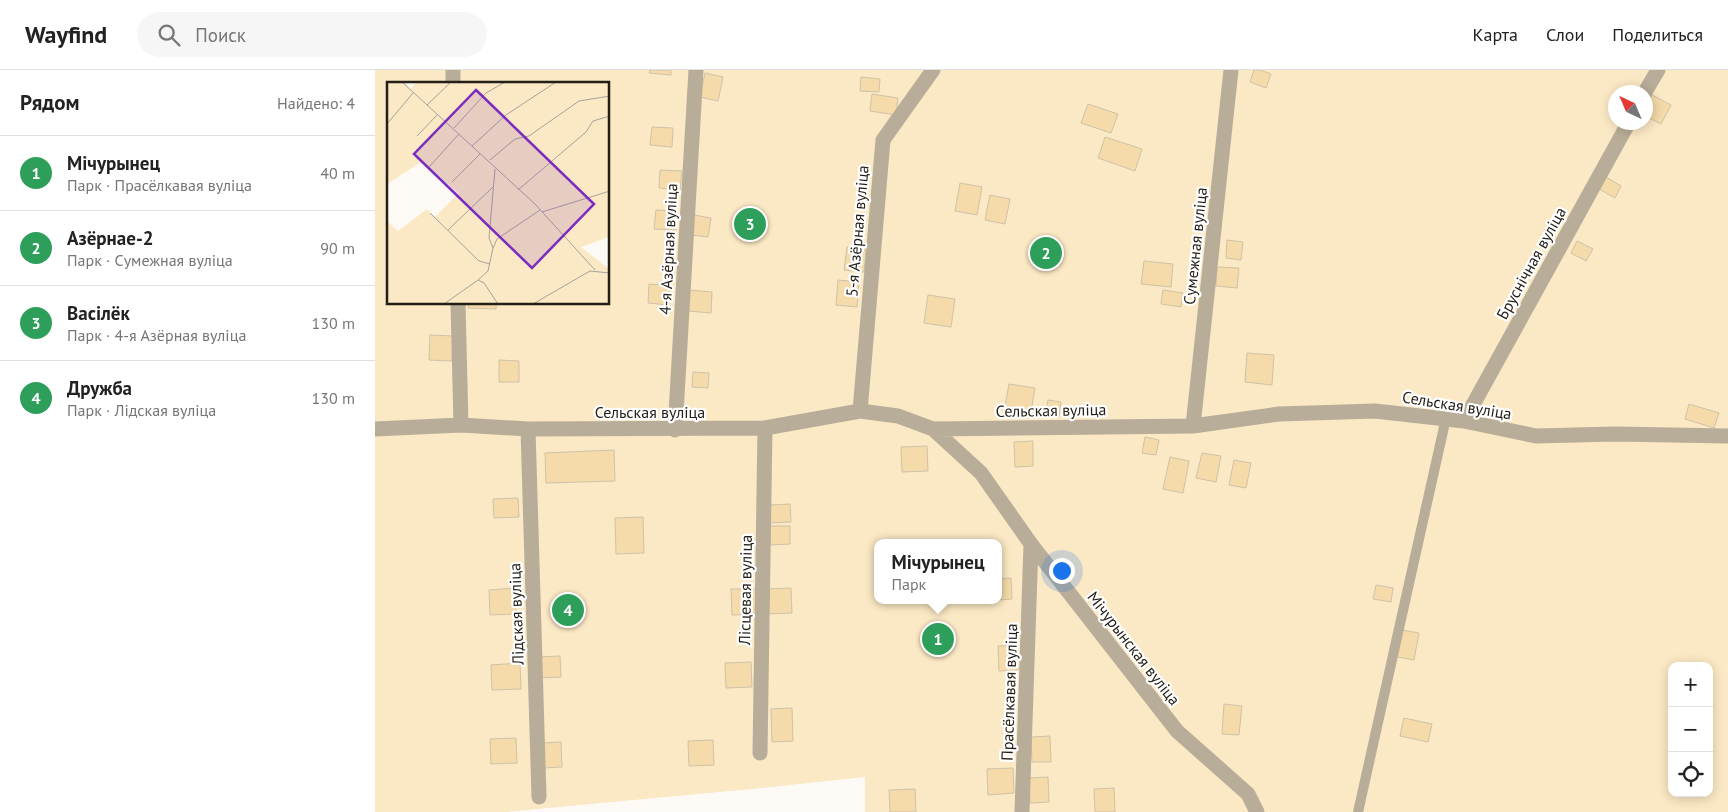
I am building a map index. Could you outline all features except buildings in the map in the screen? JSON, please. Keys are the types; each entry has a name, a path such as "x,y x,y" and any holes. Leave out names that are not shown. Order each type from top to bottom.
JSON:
{"street":[{"name":"4-я Азёрная вуліца","path":"675,430 696,70"},
{"name":"5-я Азёрная вуліца","path":"860,411 883,140 933,70"},
{"name":"Сумежная вуліца","path":"1193,426 1231,70"},
{"path":"1649,85 1658,70"},
{"name":"Бруснічная вуліца","path":"1464,421 1625,130"},
{"path":"458,305 461,425"},
{"name":"Сельская вуліца","path":"375,429 461,425 528,429 675,430 765,428 860,411 898,416 933,429 1193,426 1279,414 1375,411 1446,418 1536,436 1615,434 1728,436"},
{"name":"Лісцевая вуліца","path":"760,752 765,428"},
{"name":"Лідская вуліца","path":"528,429 539,797"},
{"name":"Мічурынская вуліца","path":"933,429 981,473 1031,544 1177,731 1248,794 1257,812"},
{"name":"Прасёлкавая вуліца","path":"1022,812 1031,544"}],"lane":[{"path":"1358,812 1446,418"}],"shaded area":[{"path":"375,70 1728,70 1728,812 865,812 865,777 506,812 375,812"}],"place":[{"name":"Васілёк","path":"750,224"},
{"name":"Азёрнае-2","path":"1046,253"},
{"name":"Дружба","path":"568,610"},
{"name":"Мічурынец","path":"938,639"}]}
